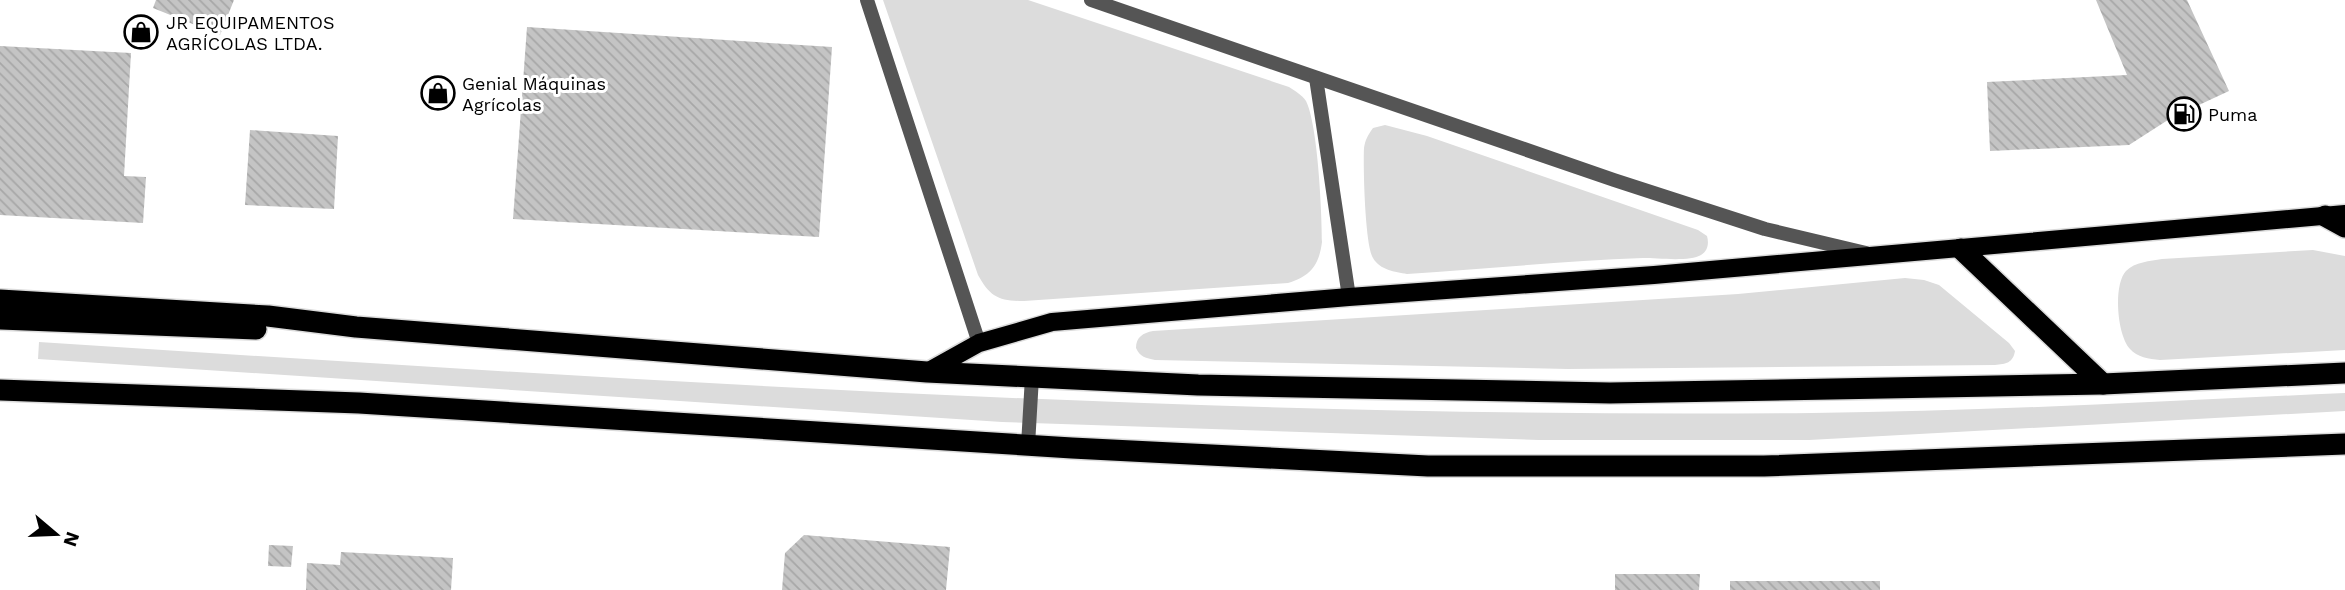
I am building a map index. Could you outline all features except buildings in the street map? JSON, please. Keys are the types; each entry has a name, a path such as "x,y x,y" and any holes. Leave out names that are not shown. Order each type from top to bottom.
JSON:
{"highway":[{"path":"2335,215 2345,227"},
{"path":"1961,248 2103,384"},
{"path":"0,300 268,316 356,327 927,372 1198,385 1610,393 2103,384 2345,373"},
{"path":"0,319 272,330 356,327"},
{"path":"0,390 359,403 1028,445 1428,466 1764,466 2345,444"}],"main road":[{"path":"927,372 979,344 1052,322 1654,275 2335,215"}],"street":[{"path":"867,0 979,344"},
{"path":"1091,0 1614,180 1765,229 1877,256"},
{"path":"1316,78 1349,297"},
{"path":"1028,445 1032,377"}],"shaded area":[{"path":"883,0 1028,0 1289,87 1306,101 1314,129 1322,229 1322,242 1316,263 1303,277 1288,283 1024,301 1002,299 991,293 978,275"},
{"path":"1385,125 1427,136 1698,230 1707,236 1707,249 1696,257 1682,259 1613,259 1407,274 1388,270 1376,262 1370,251 1364,171 1367,138 1373,128"},
{"path":"2313,250 2345,256 2345,350 2160,360 2136,354 2126,342 2118,310 2119,287 2126,271 2134,266 2162,259"},
{"path":"1905,278 1939,285 2009,343 2015,351 2013,358 2006,363 1995,365 1568,369 1155,360 1141,355 1136,348 1141,336 1153,331 1738,294"},
{"path":"39,342 703,383 1368,410 1590,413 1879,412 2345,393 2345,411 1809,440 1539,440 1002,422 38,359"}],"place":[{"name":"JR EQUIPAMENTOS AGRÍCOLAS LTDA.","path":"141,32"},
{"name":"Genial Máquinas Agrícolas","path":"438,93"},
{"name":"Puma","path":"2184,114"}]}
